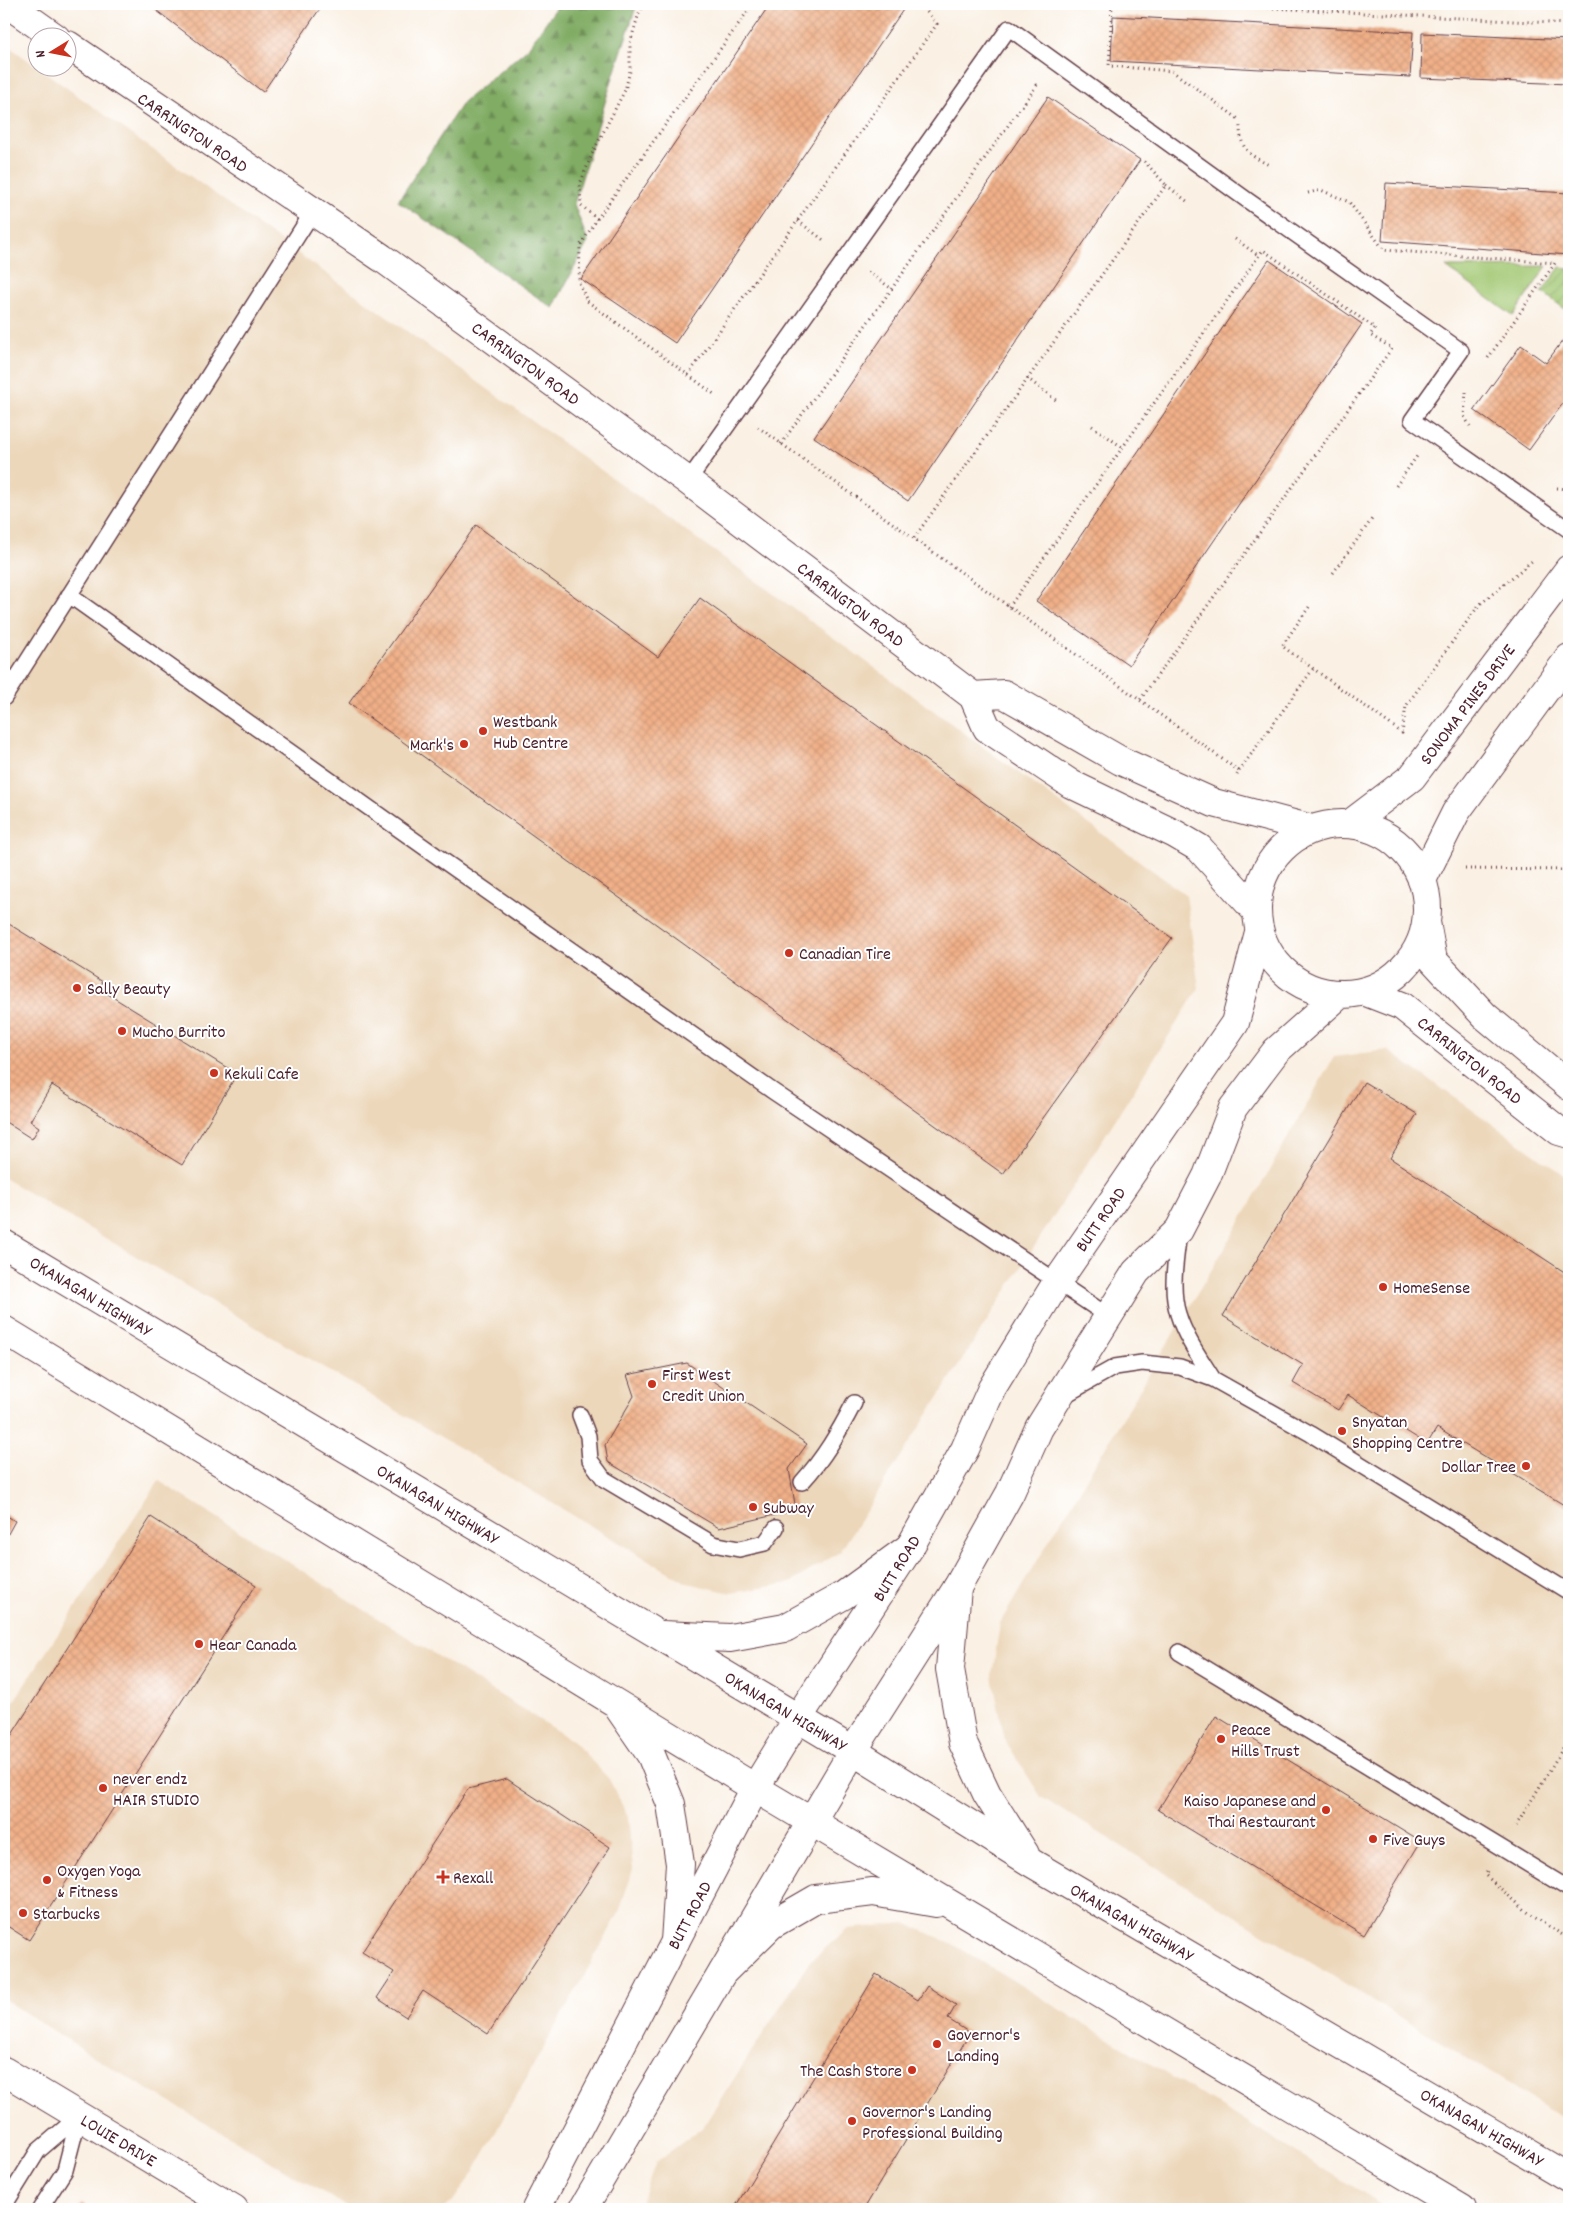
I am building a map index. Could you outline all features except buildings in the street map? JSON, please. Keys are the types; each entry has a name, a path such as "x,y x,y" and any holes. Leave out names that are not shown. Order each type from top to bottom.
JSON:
{"main road":[{"path":"8,4 42,28"},
{"name":"CARRINGTON ROAD","path":"78,52 312,213 382,258 688,482 973,696 987,728 1071,784 1175,834 1198,848 1258,922"},
{"name":"SONOMA PINES DRIVE","path":"1350,824 1412,777 1569,569"},
{"path":"1422,880 1456,812 1569,658"},
{"path":"973,696 1004,694 1120,761 1214,803 1312,829"},
{"path":"1331,824 1350,824 1373,830 1394,842 1411,858 1422,880 1427,900 1426,922 1419,946 1406,966 1388,982 1366,992 1339,995 1312,990 1289,977 1270,957 1258,922 1260,885 1271,861 1289,842 1312,829 1331,824"},
{"name":"BUTT ROAD","path":"536,2209 755,1788 798,1718 910,1547 965,1449 992,1388 1057,1282 1235,1023 1258,922"},
{"path":"1426,922 1434,960 1485,1016 1569,1086"},
{"name":"CARRINGTON ROAD","path":"1366,992 1402,1006 1560,1131 1569,1134"},
{"path":"583,2209 853,1751 957,1588 1010,1493 1039,1428 1136,1272 1179,1230 1207,1176 1233,1108 1276,1051 1339,995"},
{"name":"OKANAGAN HIGHWAY","path":"4,1244 853,1751 1030,1862 1569,2178"},
{"path":"4,1330 811,1822 1462,2209"},
{"path":"658,1635 730,1638 785,1628 844,1595 910,1547"},
{"path":"957,1588 950,1670 963,1743 987,1794 1030,1862"},
{"path":"614,1703 651,1755 670,1804 680,1864 675,1942"},
{"path":"723,1972 771,1925 816,1899 873,1892 953,1906"},
{"name":"LOUIE DRIVE","path":"4,2071 234,2209"}],"lane":[{"path":"688,482 1009,28 1247,200 1461,351 1412,420 1569,530"},
{"path":"4,698 312,213"},
{"path":"70,595 434,855 774,1092 1108,1316"},
{"path":"1179,1230 1174,1283 1177,1312 1188,1338 1213,1378"},
{"path":"1058,1399 1116,1367 1142,1363 1180,1366 1213,1378 1311,1434 1569,1592"},
{"path":"802,1482 817,1466 835,1440 854,1403"},
{"path":"580,1415 588,1436 590,1460 604,1479 713,1544 740,1549 765,1542 776,1528"},
{"path":"1179,1652 1569,1889"},
{"path":"4,2206 38,2151 79,2116"},
{"path":"40,2209 65,2170 79,2116"}],"path":[{"path":"597,220 581,204 580,184 592,154 625,90 630,71 630,43 639,13 644,4"},
{"path":"714,394 587,301 579,283 580,246 752,4"},
{"path":"688,375 937,24 920,4"},
{"path":"1112,4 1109,66 1172,71 1240,120 1239,138 1250,155 1271,166"},
{"path":"1198,4 1569,24"},
{"path":"781,444 1037,85 1045,90"},
{"path":"1142,159 1166,185 1188,202"},
{"path":"914,538 1166,185"},
{"path":"1308,192 1321,190 1349,202 1384,250 1555,263 1483,364"},
{"path":"798,221 828,243"},
{"path":"1235,238 1259,256"},
{"path":"1009,607 1263,250 1375,328 1370,335 1392,348 1140,700"},
{"path":"862,268 892,289"},
{"path":"1028,378 1057,401"},
{"path":"1466,388 1464,416 1471,428"},
{"path":"755,425 1239,771"},
{"path":"1092,426 1122,448"},
{"path":"1396,486 1420,452"},
{"path":"1552,486 1569,489"},
{"path":"1333,573 1372,519"},
{"path":"1309,607 1282,646 1402,732 1406,706 1479,605 1532,560"},
{"path":"1236,777 1313,668"},
{"path":"1464,869 1569,870"}],"shaded area":[{"name":"Westbank Hub Centre","path":"4,43 28,60 28,78 53,78 738,568 1186,895 1199,988 840,1552 790,1583 731,1593 687,1583 4,1178"},
{"name":"Snyatan Shopping Centre","path":"1387,1050 1569,1178 1569,2121 1041,1797 1005,1740 992,1676 1000,1623 1230,1239 1334,1057"},
{"path":"159,1481 573,1741 609,1779 628,1817 633,1869 618,1915 474,2171 453,2201 444,2209 351,2209 115,2070 4,1999 4,1716"},
{"name":"Governor's Landing","path":"905,1923 951,1943 1390,2209 638,2209 656,2162 703,2127 810,1961 848,1929"}],"green space":[{"path":"559,4 637,4 574,204 588,242 553,308 398,201 463,102 527,49"},
{"path":"1547,266 1513,316 1446,267"},
{"path":"1560,267 1569,268 1569,312 1542,292"}],"place":[{"name":"Westbank Hub Centre","path":"483,731"},
{"name":"Mark's","path":"464,744"},
{"name":"Canadian Tire","path":"789,953"},
{"name":"Sally Beauty","path":"77,988"},
{"name":"Mucho Burrito","path":"122,1031"},
{"name":"Kekuli Cafe","path":"214,1073"},
{"name":"HomeSense","path":"1383,1287"},
{"name":"First West Credit Union","path":"652,1384"},
{"name":"Snyatan Shopping Centre","path":"1342,1431"},
{"name":"Dollar Tree","path":"1526,1466"},
{"name":"Subway","path":"753,1507"},
{"name":"Hear Canada","path":"199,1644"},
{"name":"Peace Hills Trust","path":"1221,1739"},
{"name":"never endz HAIR STUDIO","path":"103,1788"},
{"name":"Kaiso Japanese and Thai Restaurant","path":"1326,1810"},
{"name":"Five Guys","path":"1373,1839"},
{"name":"Rexall","path":"443,1877"},
{"name":"Oxygen Yoga & Fitness","path":"47,1880"},
{"name":"Starbucks","path":"23,1913"},
{"name":"Governor's Landing","path":"937,2044"},
{"name":"The Cash Store","path":"912,2070"},
{"name":"Governor's Landing Professional Building","path":"852,2121"}]}
